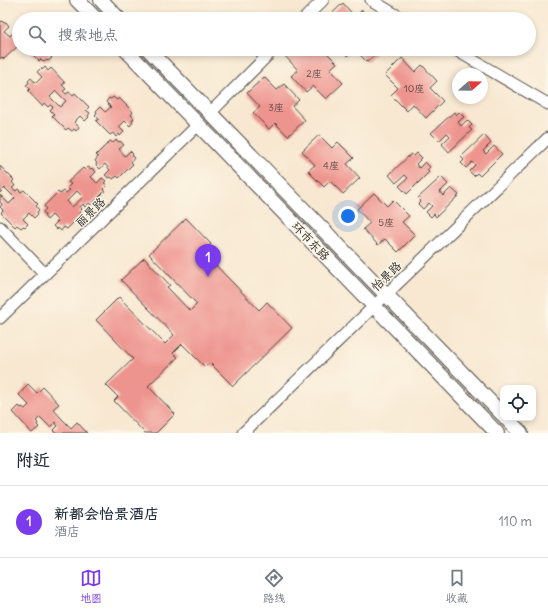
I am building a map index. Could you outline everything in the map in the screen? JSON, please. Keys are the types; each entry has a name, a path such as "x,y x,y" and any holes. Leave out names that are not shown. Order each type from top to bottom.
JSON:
{"main road":[{"path":"77,0 89,12"},
{"path":"101,0 112,12"},
{"name":"环市东路","path":"132,56 497,433"},
{"name":"环市东路","path":"155,56 500,412"},
{"path":"509,421 521,433"}],"street":[{"path":"311,12 323,0"},
{"path":"371,0 391,12"},
{"path":"210,113 267,56"},
{"path":"466,56 548,104"},
{"name":"丽景路","path":"0,318 198,125"},
{"name":"怡景路","path":"243,433 548,138"},
{"path":"0,227 45,274"}],"building":[{"path":"343,3 351,12 333,12"},
{"path":"0,22 6,22 9,26 4,31 10,36 12,34 12,52 4,59 2,57 0,59"},
{"path":"34,56 50,56 52,58 44,62 41,59 39,61"},
{"path":"285,56 330,56 337,63 330,69 343,83 326,99 313,86 306,92 291,76 298,70"},
{"path":"361,56 373,56 367,62"},
{"path":"402,58 415,72 422,65 437,81 430,88 443,101 426,118 413,104 407,111 391,95 398,88 385,75"},
{"path":"45,67 48,71 51,68 65,83 62,85 66,89 63,91 66,94 69,92 73,95 75,93 89,107 86,110 90,113 88,116 89,117 85,121 80,116 74,122 79,127 76,131 74,129 72,131 68,128 66,130 52,116 54,114 50,110 53,107 50,105 48,107 44,103 42,106 28,91 30,89 26,85 29,83 28,81 31,78 36,83 42,77 37,72 41,68 42,70","holes":["56,91 66,101 60,107 50,97"]},
{"path":"264,77 277,90 284,84 299,100 292,106 305,120 288,136 275,123 269,129 253,113 260,107 247,93"},
{"path":"113,97 117,100 119,98 133,112 131,115 134,118 130,126 125,121 119,127 124,132 120,136 119,134 116,137 113,133 110,135 96,121 99,119 95,115 97,113 96,111 100,107 105,112 111,107 106,102 109,98 111,99"},
{"path":"454,112 456,115 459,112 464,117 458,122 461,126 467,120 472,125 469,128 472,130 449,152 442,144 450,136 447,133 439,141 431,133"},
{"path":"319,135 332,148 338,142 354,158 347,164 360,178 343,194 330,181 324,187 308,171 315,165 302,151"},
{"path":"484,135 491,143 483,151 486,154 494,146 502,154 480,176 477,173 474,176 469,171 475,165 472,162 466,168 461,163 464,160 461,157"},
{"path":"116,140 119,142 120,141 124,145 119,149 125,156 130,151 134,158 131,162 133,164 119,178 117,176 113,179 105,175 110,170 105,164 100,169 96,165 97,163 95,161 98,157 96,155 110,141 113,143"},
{"path":"417,153 422,158 416,164 419,168 425,162 430,167 427,170 429,172 407,194 399,186 408,178 405,175 396,183 389,175 411,154 414,156"},
{"path":"0,166 14,180 12,182 15,186 12,188 16,191 18,189 21,192 24,190 38,204 36,206 39,210 37,212 38,214 34,218 29,213 23,219 28,224 25,227 23,226 21,228 17,225 15,227 1,213 3,210 0,207 2,204 0,202 0,195 9,204 15,198 5,188 0,193"},
{"path":"88,167 91,169 92,168 96,172 91,177 97,183 102,178 106,181 104,183 107,185 103,189 105,191 91,205 89,203 85,207 83,204 80,207 82,209 79,213 81,215 67,229 64,227 61,231 58,228 57,230 53,226 58,221 52,215 47,220 43,212 46,209 44,206 58,192 60,194 64,191 66,193 70,190 67,188 71,184 68,182 83,168 85,170","holes":["77,191 83,197 72,207 67,201"]},
{"path":"441,177 448,184 440,192 443,196 451,188 459,195 436,217 434,214 431,217 426,212 432,206 429,203 423,209 418,204 421,201 418,198"},
{"path":"374,193 387,206 393,200 409,216 402,222 415,235 398,252 385,239 378,245 363,229 370,223 357,209"},
{"path":"186,218 211,244 203,252 259,310 267,302 292,328 233,386 210,363 205,367 182,344 173,353 178,357 148,386 175,414 156,433 145,433 114,401 118,397 106,385 133,359 96,320 119,297 165,344 174,335 121,280 144,258 170,285 167,287 190,311 197,304 149,254"},
{"path":"28,384 37,393 43,387 59,404 53,409 62,419 71,428 77,422 87,433 56,433 53,431 58,426 55,422 50,427 40,417 36,421 39,427 32,433 13,412 19,406 25,409 29,405 19,395"}],"place":[{"name":"新都会怡景酒店","path":"208,277"}]}
